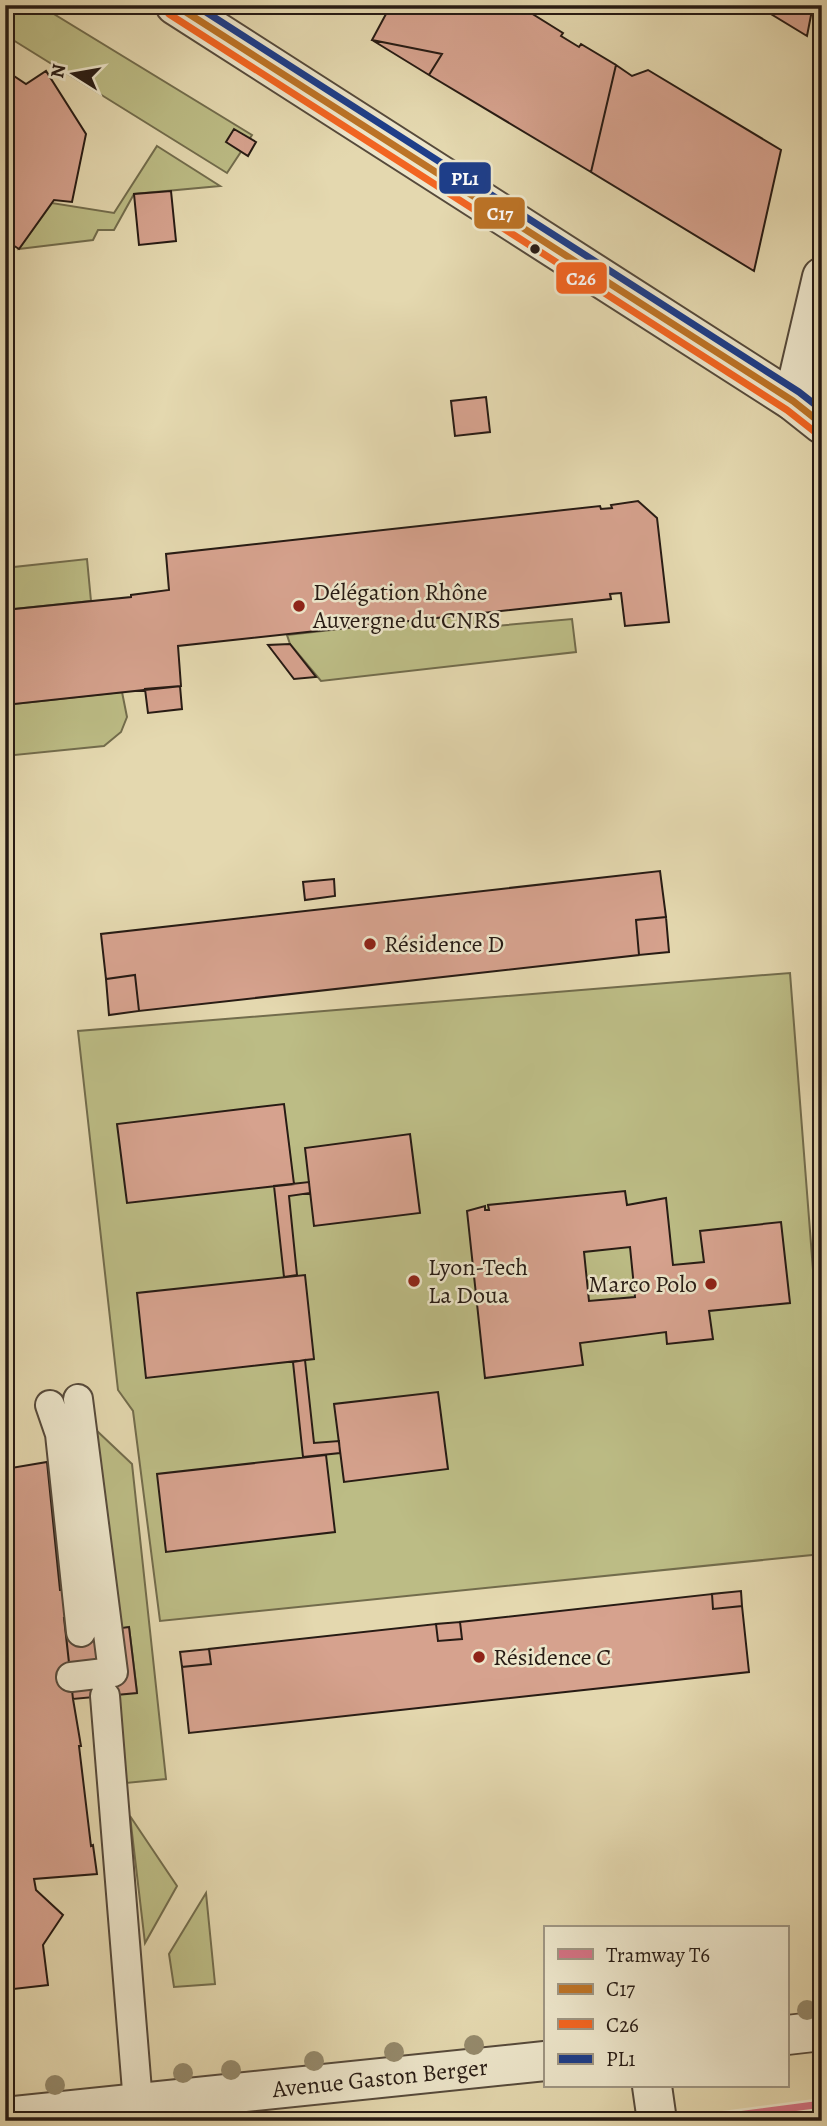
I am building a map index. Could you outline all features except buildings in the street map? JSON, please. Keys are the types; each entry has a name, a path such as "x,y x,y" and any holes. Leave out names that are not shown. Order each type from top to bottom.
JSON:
{"street":[{"path":"175,5 807,412 822,277"},
{"path":"788,2035 822,2031"},
{"name":"Avenue Gaston Berger","path":"5,2117 544,2061"},
{"path":"652,2088 657,2121"}],"lane":[{"path":"71,1677 113,1672 78,1399"},
{"path":"50,1405 60,1434 81,1632"},
{"path":"105,1696 138,2103"}],"green space":[{"path":"5,5 39,5 252,135 227,173 5,35"},
{"path":"157,146 220,186 134,194 114,230 98,230 93,240 19,249 52,203 114,213"},
{"path":"87,559 91,601 5,610 5,568"},
{"path":"482,613 484,627 572,619 576,652 321,681 290,644 287,635"},
{"path":"122,692 127,717 121,732 104,746 5,756 5,705"},
{"path":"790,973 822,1386 822,1554 160,1621 133,1411 118,1390 78,1031"},
{"path":"96,1430 132,1464 166,1779 126,1783 114,1695 137,1692 129,1627 119,1629"},
{"path":"130,1816 177,1886 145,1943"},
{"path":"206,1893 215,1984 174,1987 169,1954"}],"tram line":[{"name":"T6","path":"692,2121 822,2104"}],"transit line":[{"name":"C17","path":"175,5 793,401 822,424"},
{"name":"PL1","path":"195,5 799,392 822,410"},
{"name":"C26","path":"169,14 787,410 815,432"}],"place":[{"name":"Délégation Rhône Auvergne du CNRS","path":"299,606"},
{"name":"Résidence D","path":"370,944"},
{"name":"Lyon-Tech La Doua","path":"414,1281"},
{"name":"Marco Polo","path":"711,1284"},
{"name":"Résidence C","path":"479,1657"}]}
